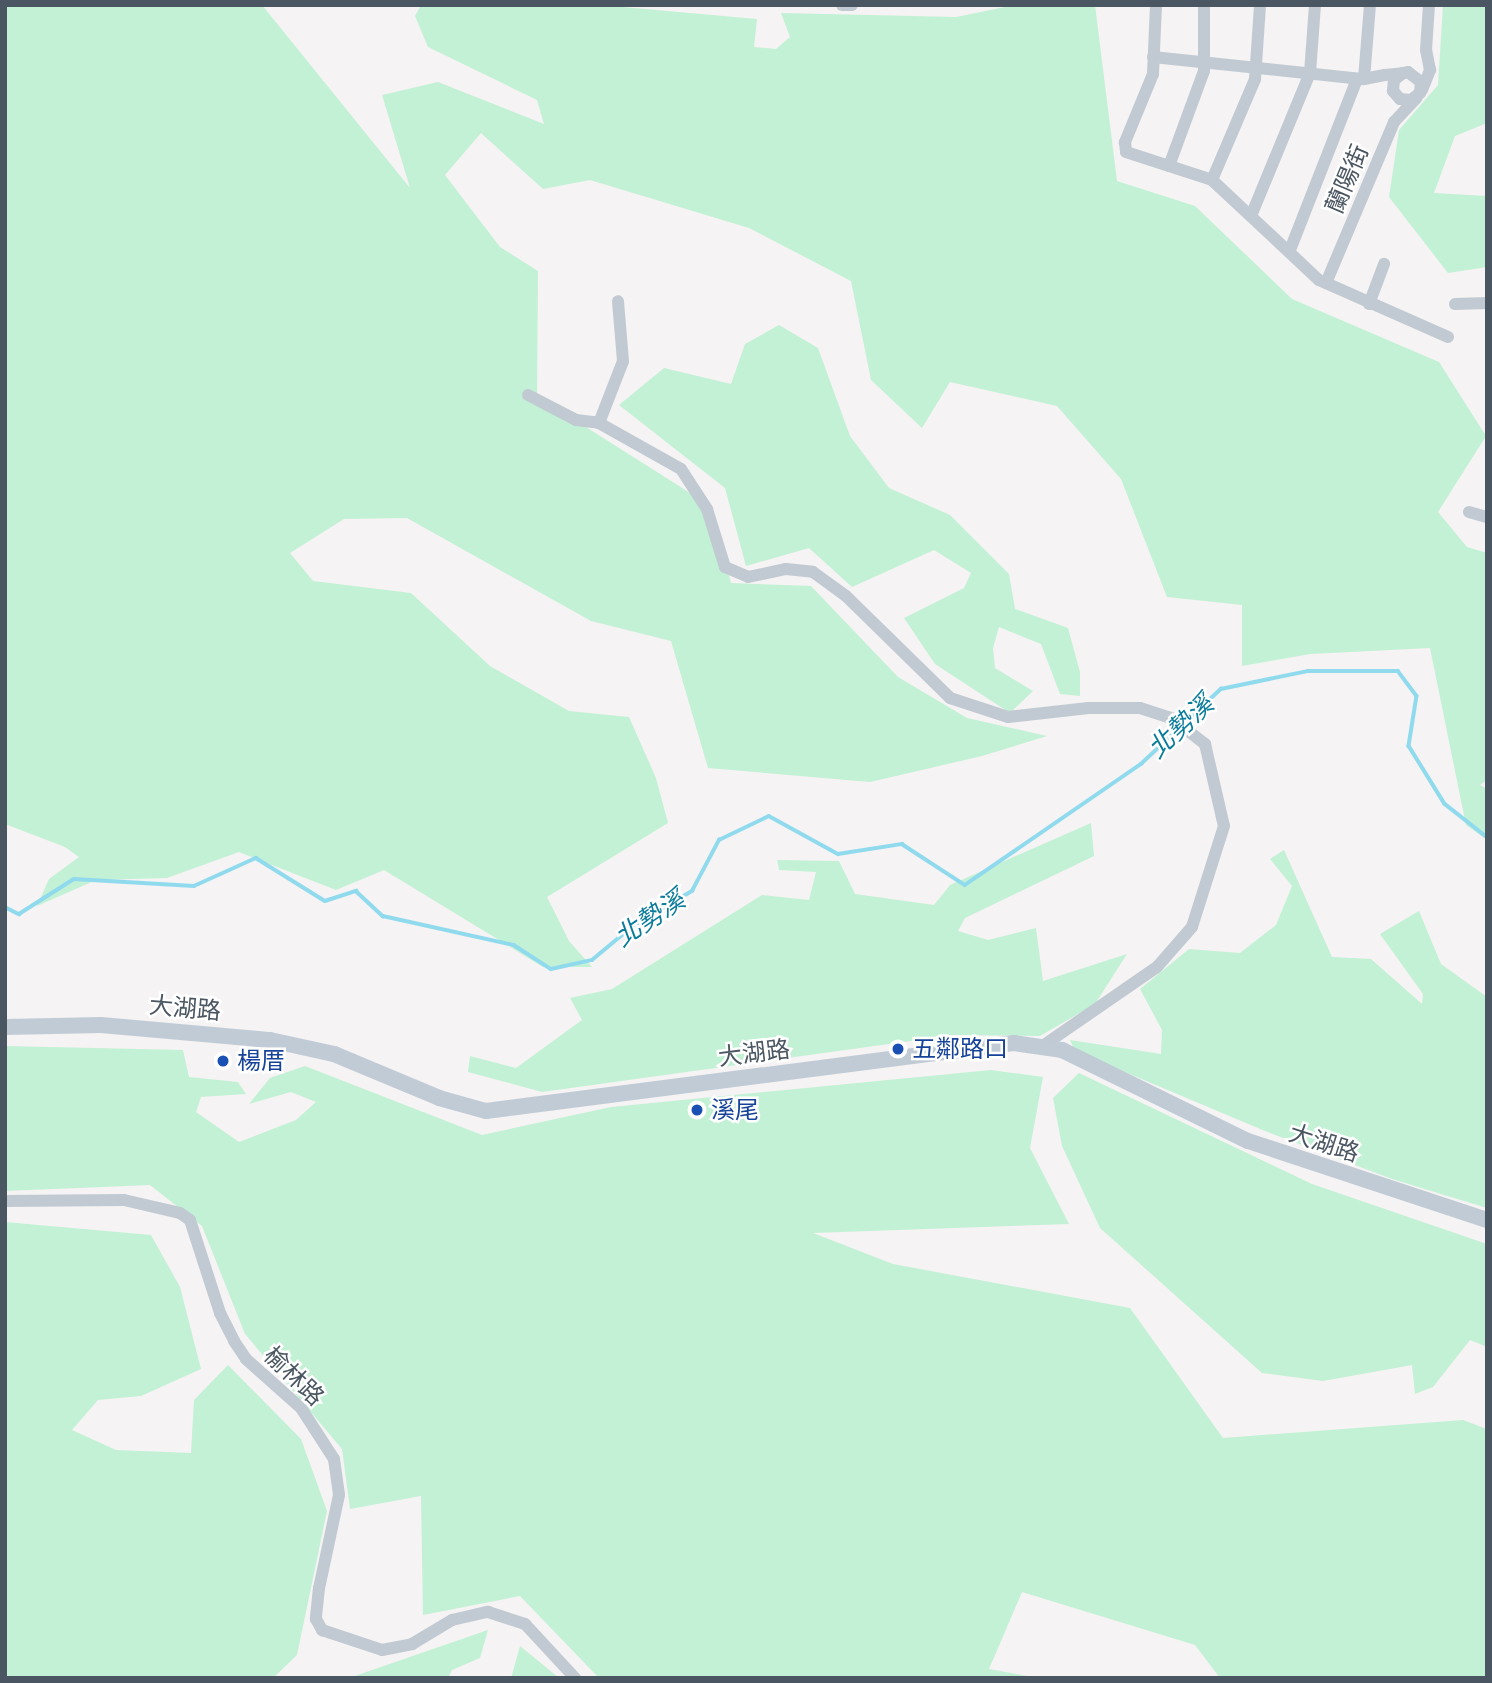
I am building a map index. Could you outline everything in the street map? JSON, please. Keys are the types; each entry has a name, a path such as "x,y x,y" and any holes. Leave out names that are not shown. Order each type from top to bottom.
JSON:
{"street":[{"path":"842,5 852,5"},
{"path":"1156,5 1153,74 1125,142 1126,152 1212,180 1326,283 1448,337"},
{"path":"1169,166 1205,62 1204,5"},
{"path":"1212,180 1258,67 1261,5"},
{"path":"1251,216 1310,73 1315,5"},
{"name":"蘭陽街","path":"1290,250 1360,79 1370,5"},
{"name":"蘭陽街","path":"1326,283 1394,122 1418,95 1430,70 1426,50 1429,5"},
{"path":"1396,96 1392,85 1426,50"},
{"path":"1153,57 1360,79 1405,72 1421,82 1418,95 1406,101 1360,79"},
{"path":"1369,304 1384,264"},
{"path":"599,423 623,361 618,301"},
{"path":"1455,304 1487,303"},
{"path":"528,395 576,420 599,423 681,469 694,484 725,568 748,577 786,569 813,572 845,596 950,698 1008,717 1088,708 1140,708 1176,721 1205,744 1224,826 1192,927 1157,967 1041,1047"},
{"path":"1469,512 1487,517"},
{"name":"大湖路","path":"5,1027 102,1025 270,1040 334,1055 439,1098 486,1111 1014,1043 1062,1051 1248,1141 1487,1220"},
{"name":"榆林路","path":"5,1202 124,1200 180,1213 190,1220 220,1314 234,1341 246,1359 301,1408 334,1459 339,1495 319,1588 316,1619 322,1630 382,1650 412,1644 470,1614 507,1616 525,1623 575,1678"}],"green space":[{"path":"5,5 262,5 410,188 382,95 438,82 544,124 537,100 428,47 415,16 421,5 600,5 757,19 754,47 776,49 790,37 781,13 956,17 1015,5 1095,5 1117,181 1195,206 1292,299 1439,362 1486,436 1438,512 1467,547 1487,553 1487,780 1480,785 1487,789 1487,840 1466,825 1430,648 1310,654 1242,666 1242,605 1167,597 1121,479 1057,406 950,382 922,428 871,380 851,281 749,228 590,180 543,189 481,133 445,175 500,247 538,271 537,396 709,505 731,583 811,586 898,677 967,718 1047,736 982,756 870,782 708,768 671,641 591,621 407,518 344,519 290,553 313,581 411,593 490,666 569,711 629,717 656,778 668,823 547,897 569,941 592,967 543,967 384,870 336,890 239,852 167,878 96,880 37,906 49,879 79,857 65,847 5,824"},
{"path":"1443,5 1487,5 1487,123 1455,136 1434,193 1487,196 1487,267 1448,273 1389,197 1399,130 1438,85"},
{"path":"779,325 818,348 850,436 889,488 950,515 1009,574 1015,609 1068,628 1080,672 1080,696 1060,694 1041,644 999,627 993,648 995,668 1033,691 1010,713 935,664 904,618 964,588 971,573 934,550 852,587 809,548 746,566 725,488 619,405 664,368 731,384 745,344"},
{"path":"1091,823 1094,856 965,918 958,931 988,940 1036,928 1043,981 1127,954 1095,1004 1040,1036 954,1035 542,1092 468,1072 470,1056 516,1068 582,1020 570,998 612,989 762,895 809,900 816,872 779,870 777,860 839,861 855,894 934,905 950,885"},
{"path":"1284,850 1332,957 1371,959 1422,1004 1423,994 1380,934 1419,911 1441,964 1487,997 1487,1208 1392,1179 1265,1131 1075,1051 1070,1040 1161,1054 1162,1030 1140,989 1189,949 1240,953 1276,925 1292,886 1270,859"},
{"path":"5,1046 183,1050 189,1077 238,1082 246,1094 201,1097 196,1112 239,1142 296,1120 316,1102 291,1092 249,1104 270,1078 305,1066 482,1135 611,1107 991,1070 1043,1077 1030,1148 1069,1224 813,1233 893,1264 1130,1308 1223,1438 1463,1420 1487,1429 1487,1678 1220,1678 1195,1645 1022,1592 989,1669 1038,1678 599,1678 520,1596 423,1615 421,1496 350,1509 342,1449 245,1334 202,1226 150,1185 5,1191"},
{"path":"1079,1073 1312,1184 1487,1244 1487,1347 1470,1340 1433,1387 1415,1394 1412,1365 1323,1381 1262,1373 1100,1228 1062,1146 1053,1098"},
{"path":"5,1222 151,1235 180,1287 201,1369 141,1396 98,1400 72,1430 116,1450 191,1453 194,1400 228,1365 301,1439 327,1511 297,1655 273,1678 5,1678"},
{"path":"488,1630 480,1658 452,1670 448,1678 349,1678"},
{"path":"520,1646 559,1678 511,1678"}],"waterway":[{"name":"北勢溪","path":"5,907 19,914 74,879 194,886 256,858 325,901 356,891 383,916 514,945 551,969 592,960 633,926 692,891 719,840 769,816 838,854 902,844 965,885 1141,764 1221,689 1308,671 1398,671 1417,696 1409,746 1445,804 1487,837"}],"place":[{"name":"五鄰路口","path":"898,1049"},
{"name":"楊厝","path":"223,1061"},
{"name":"溪尾","path":"697,1110"}]}
